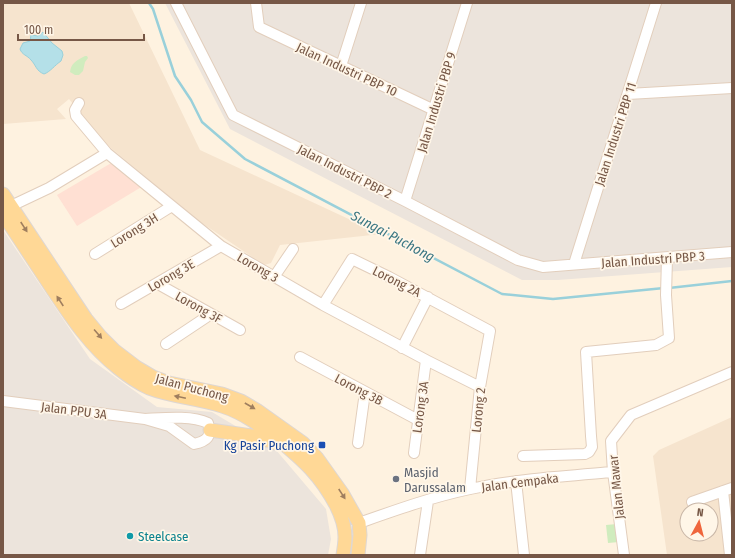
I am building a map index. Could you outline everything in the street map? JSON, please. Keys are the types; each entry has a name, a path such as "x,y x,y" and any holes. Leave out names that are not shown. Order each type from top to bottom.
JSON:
{"main road":[{"name":"Jalan Puchong","path":"3,194 7,210 78,327 105,357 136,382 149,388 167,394 222,406 241,414 260,425 301,458 315,472 328,490 340,514 344,526 345,537 343,555"},
{"name":"Jalan Puchong","path":"7,210 86,319 100,336 125,360 153,377 169,383 222,394 241,401 258,411 303,443 317,458 342,493 359,523 360,535 358,555"},
{"path":"210,430 259,437 269,440 301,458"}],"street":[{"name":"Jalan Industri PBP 2","path":"176,3 233,115 405,201 518,260 542,266 574,264"},
{"name":"Jalan Industri PBP 10","path":"256,3 259,27 434,110"},
{"path":"341,66 361,3"},
{"name":"Jalan Industri PBP 9","path":"405,201 467,3"},
{"name":"Jalan Industri PBP 11","path":"574,264 656,3"},
{"path":"628,94 732,88"},
{"name":"Lorong 3","path":"79,103 75,110 76,116 107,153 221,246 402,348 480,388"},
{"path":"7,210 49,188 107,153"},
{"name":"Lorong 3H","path":"95,254 172,206"},
{"name":"Lorong 3E","path":"121,304 158,284 221,246"},
{"path":"274,277 293,249"},
{"name":"Jalan Industri PBP 3","path":"574,264 732,252"},
{"path":"524,456 585,454 589,452 592,447 592,436 586,352 656,345 669,338 666,295 667,258"},
{"name":"Lorong 2A","path":"323,304 352,259 490,330"},
{"name":"Lorong 3F","path":"158,284 240,330"},
{"path":"402,348 428,297"},
{"path":"166,344 211,314"},
{"name":"Lorong 2","path":"470,489 480,388 490,330"},
{"name":"Lorong 3B","path":"300,357 418,420"},
{"name":"Lorong 3A","path":"414,453 426,360"},
{"name":"Jalan Mawar","path":"624,555 613,472 611,441 631,415 732,372"},
{"path":"358,442 365,392"},
{"name":"Jalan PPU 3A","path":"3,401 145,419 169,426 194,444 203,442 208,437 210,430 208,423 202,420 167,418 145,419"},
{"name":"Jalan Cempaka","path":"359,523 413,504 470,489 516,481 613,472"},
{"path":"516,481 524,555"},
{"path":"692,502 728,490 730,555"},
{"path":"420,555 428,501"}],"shaded area":[{"path":"3,3 129,3 200,150 381,234 280,245 271,263 264,265 196,219 105,143 69,99 57,109 66,119 3,124"},
{"path":"165,3 732,3 732,267 558,280 522,280 230,129"},
{"path":"113,162 143,186 77,226 57,195"},
{"path":"3,230 90,359 157,407 212,412 276,450 326,509 331,539 328,555 3,555"},
{"path":"732,417 732,555 667,555 653,456 659,450"}],"green space":[{"path":"85,56 88,58 85,62 83,71 79,75 75,75 70,72 73,64"},
{"path":"617,524 619,542 608,543 606,525"}],"water":[{"path":"43,32 52,43 62,51 63,55 61,61 44,74 36,68 33,62 22,53 20,49 23,43 30,41 31,35 38,36"}],"waterway":[{"name":"Sungai Puchong","path":"149,3 153,9 175,76 191,100 202,122 245,159 502,294 553,299 664,288"},
{"name":"Sungai Puchong","path":"669,288 732,281"}],"place":[{"name":"Kg Pasir Puchong","path":"322,445"},
{"name":"Masjid Darussalam","path":"396,479"},
{"name":"Steelcase","path":"130,536"}]}
